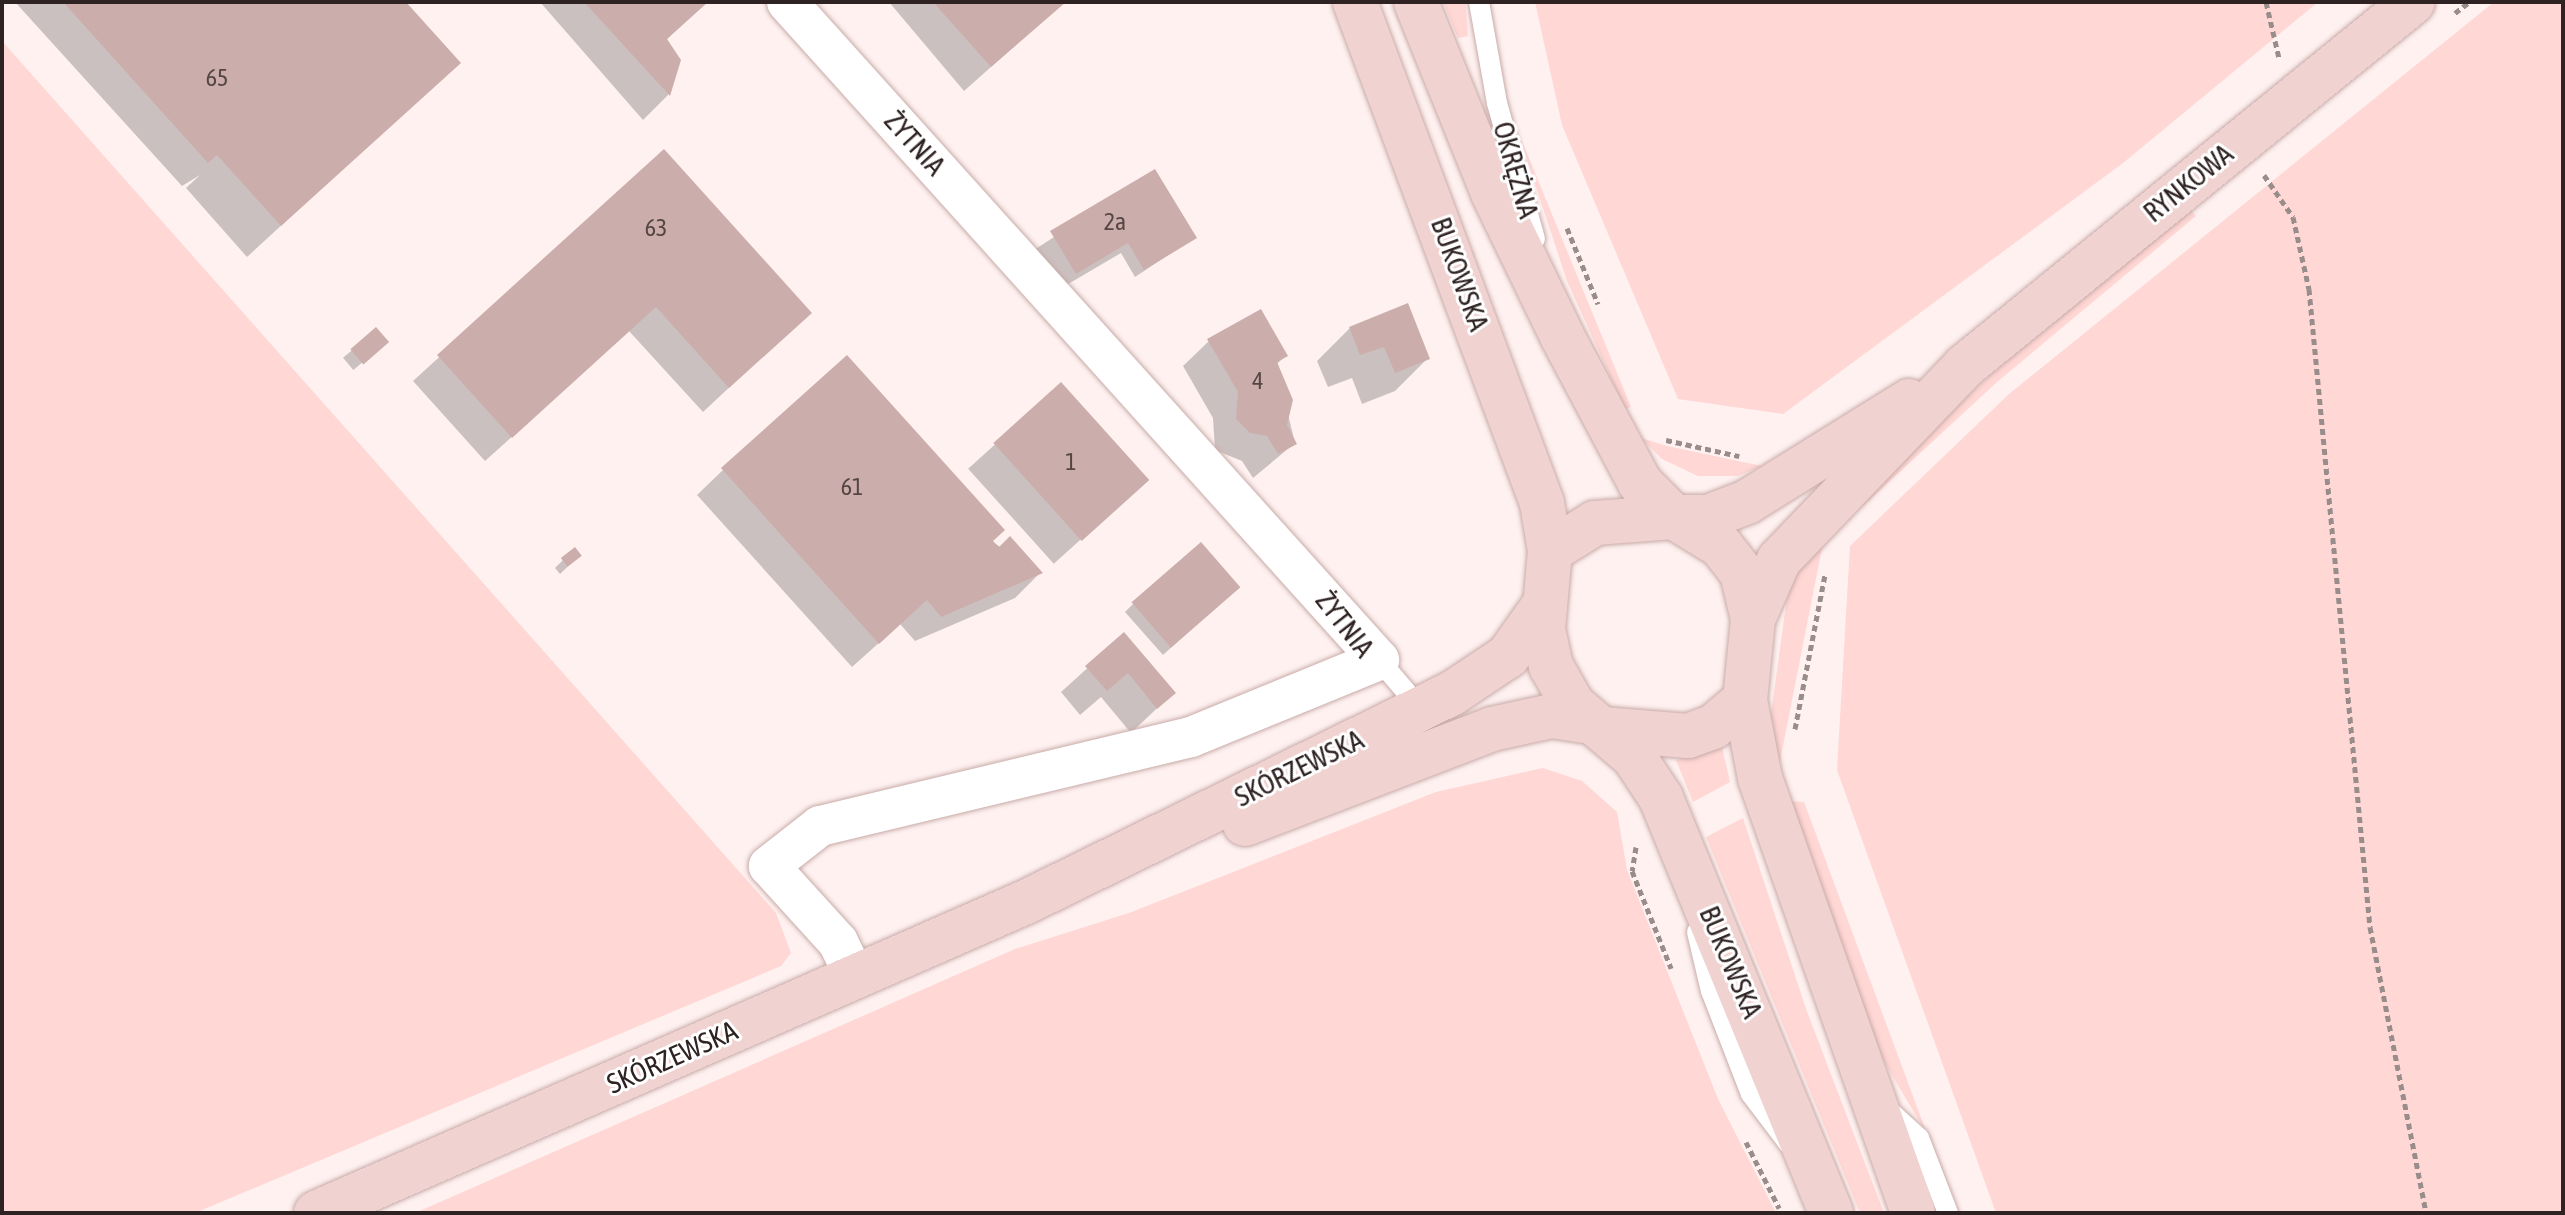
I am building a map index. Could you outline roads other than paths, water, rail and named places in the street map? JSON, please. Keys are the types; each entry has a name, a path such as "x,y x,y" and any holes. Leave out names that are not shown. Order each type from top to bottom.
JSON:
{"street":[{"name":"ŻYTNIA","path":"787,2 1379,660 1191,737 820,826 769,866 838,942 855,977"},
{"name":"BUKOWSKA","path":"1355,2 1537,486 1550,551"},
{"name":"BUKOWSKA","path":"1416,2 1493,193 1562,336 1640,483 1674,517"},
{"name":"RYNKOWA","path":"1753,619 1779,560 1965,366 2413,2"},
{"name":"RYNKOWA","path":"1674,517 1708,517 1747,502 1965,366"},
{"path":"1745,700 1713,727 1688,736 1597,725 1551,666 1545,604 1550,551 1595,523 1674,517 1729,554 1750,590 1753,619 1745,700 1760,778 1866,1090 1913,1213"},
{"name":"SKÓRZEWSKA","path":"316,1213 1028,901 1421,709 1508,656 1545,604"},
{"name":"SKÓRZEWSKA","path":"1028,901 1492,729 1552,716 1597,725"},
{"name":"BUKOWSKA","path":"1597,725 1644,768 1697,880 1831,1213"}],"lane":[{"name":"OKRĘŻNA","path":"1479,2 1497,103 1562,336"},
{"path":"1379,660 1421,709"},
{"path":"1866,1090 1919,1138 1948,1213"}]}
